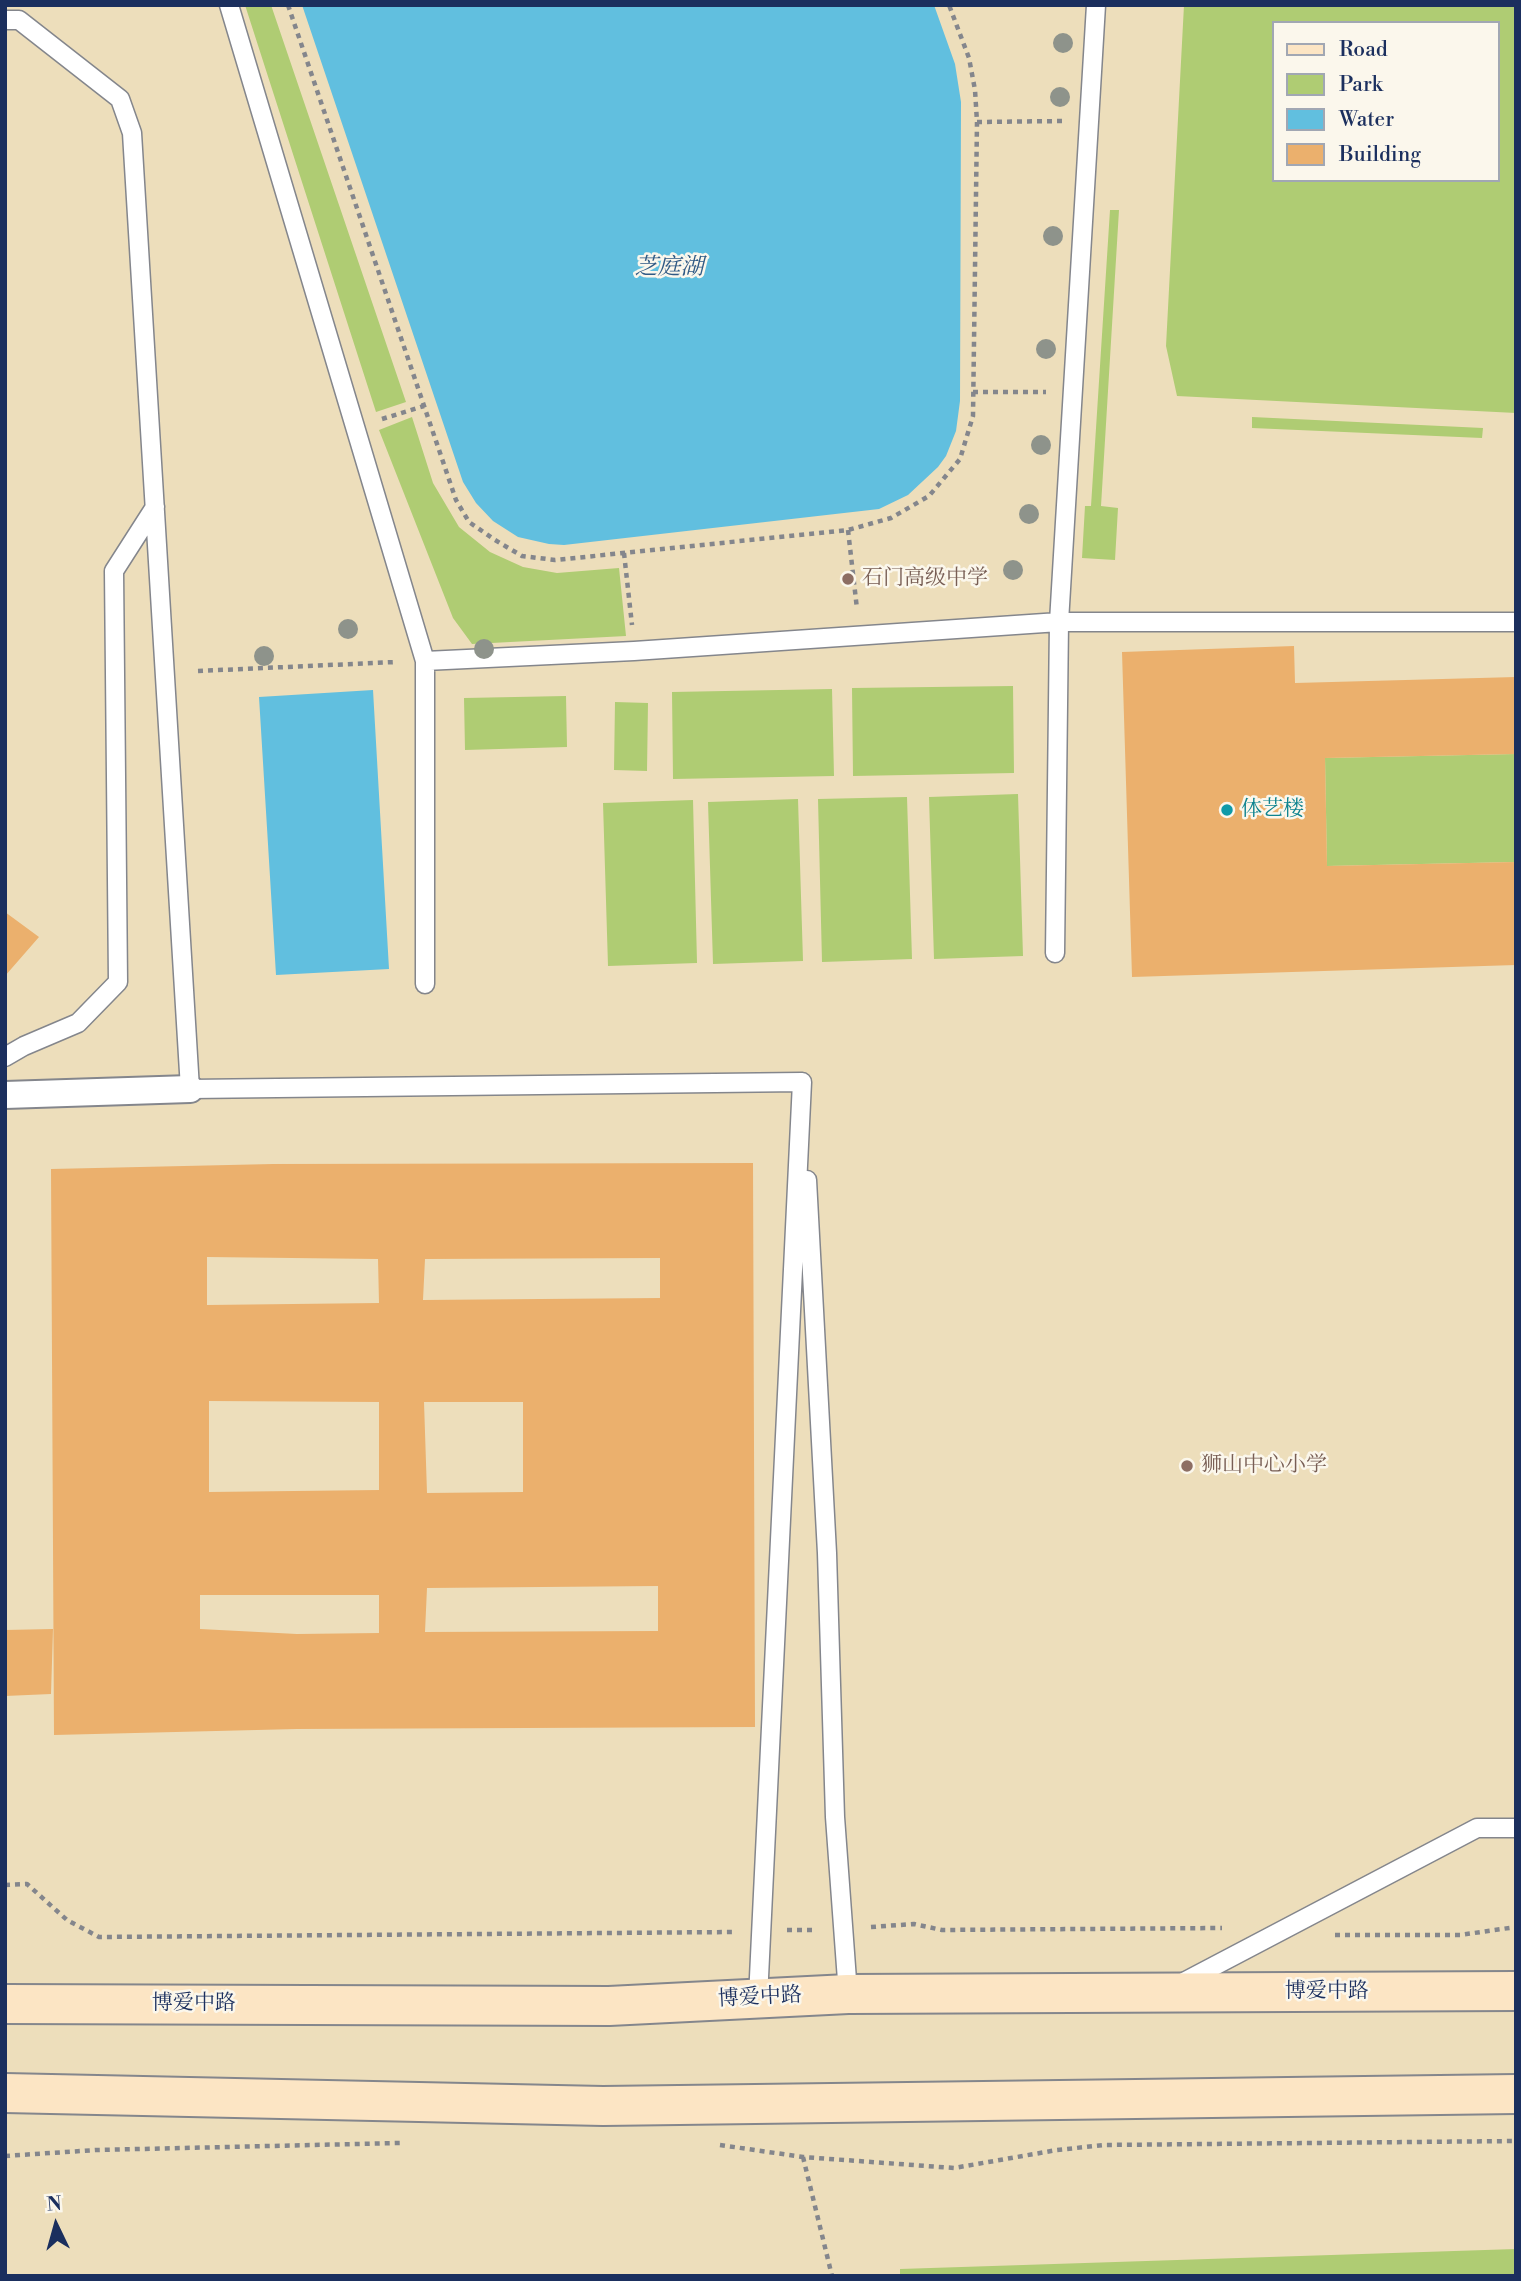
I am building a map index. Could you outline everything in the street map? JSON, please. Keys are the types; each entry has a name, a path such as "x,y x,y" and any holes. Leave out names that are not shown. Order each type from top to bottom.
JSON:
{"main road":[{"name":"博爱中路","path":"5,2004 609,2006 848,1994 1516,1991"},
{"path":"5,2093 603,2106 1516,2094"}],"street":[{"path":"5,1095 190,1089"}],"lane":[{"path":"229,5 425,661 425,984"},
{"path":"1055,953 1059,622 1097,5"},
{"path":"5,20 19,20 120,99 132,133 190,1089 802,1082"},
{"path":"5,1057 78,1023 118,982 114,571 155,507"},
{"path":"425,661 634,651 1059,622 1516,622"},
{"path":"5,1045 24,1046"},
{"path":"802,1082 827,1553 835,1817 848,1994"},
{"path":"758,1998 802,1082"},
{"path":"1163,1992 1477,1828 1516,1828"}],"path":[{"path":"288,5 456,500 469,522 495,540 522,555 555,560 848,530 891,518 929,496 960,458 973,416 977,122 969,58 949,5"},
{"path":"977,122 1090,121"},
{"path":"973,393 1073,393"},
{"path":"355,428 424,406"},
{"path":"848,530 861,636"},
{"path":"624,553 634,651"},
{"path":"198,671 425,661"},
{"path":"5,1885 27,1884 67,1920 99,1937 729,1932"},
{"path":"914,1924 942,1930 1218,1928"},
{"path":"1328,1936 1460,1934 1516,1927"},
{"path":"779,1930 821,1930"},
{"path":"710,2144 803,2157 954,2168 1057,2150 1104,2146 1516,2141"},
{"path":"5,2156 123,2149 410,2143"},
{"path":"803,2157 832,2276"}],"green space":[{"path":"245,5 271,5 406,402 376,412"},
{"path":"1184,5 1516,5 1516,413 1177,396 1166,346"},
{"path":"1110,210 1119,210 1101,506 1118,508 1115,560 1082,558 1085,506 1091,506"},
{"path":"412,417 433,483 459,527 490,552 523,567 557,573 619,568 626,636 472,644 453,618 379,430"},
{"path":"1252,417 1483,428 1482,438 1252,428"},
{"path":"1013,686 1014,773 853,776 852,688"},
{"path":"832,689 834,776 673,779 672,692"},
{"path":"566,696 567,747 465,750 464,698"},
{"path":"615,702 648,703 647,771 614,770"},
{"path":"1516,754 1516,862 1327,866 1325,758"},
{"path":"1018,794 1023,956 934,959 929,797"},
{"path":"907,797 912,959 822,962 818,799"},
{"path":"798,799 803,961 713,964 708,802"},
{"path":"693,800 697,963 608,966 603,803"},
{"path":"1516,2249 1516,2276 900,2276 900,2269"}],"water":[{"name":"芝庭湖","path":"302,5 934,5 955,64 961,102 960,401 956,431 946,456 908,495 879,509 564,545 518,537 493,521 476,503 463,482"},
{"path":"373,690 389,969 276,975 259,697"}],"building":[{"name":"体艺楼","path":"1294,646 1295,683 1516,677 1516,754 1325,758 1327,866 1516,862 1516,965 1132,977 1122,652"},
{"path":"5,912 39,937 5,976"},
{"path":"753,1163 755,1727 297,1729 54,1735 51,1169 273,1164","holes":["207,1257 378,1259 379,1303 207,1305","660,1258 660,1298 423,1300 425,1259","209,1401 379,1402 379,1490 209,1492","424,1402 523,1402 523,1492 427,1493","658,1586 658,1631 425,1632 427,1588","200,1595 379,1595 379,1633 297,1634 200,1629"]},
{"path":"53,1629 51,1694 5,1696 5,1630"}],"place":[{"name":"石门高级中学","path":"848,579"},
{"name":"体艺楼","path":"1227,810"},
{"name":"狮山中心小学","path":"1187,1466"}]}
